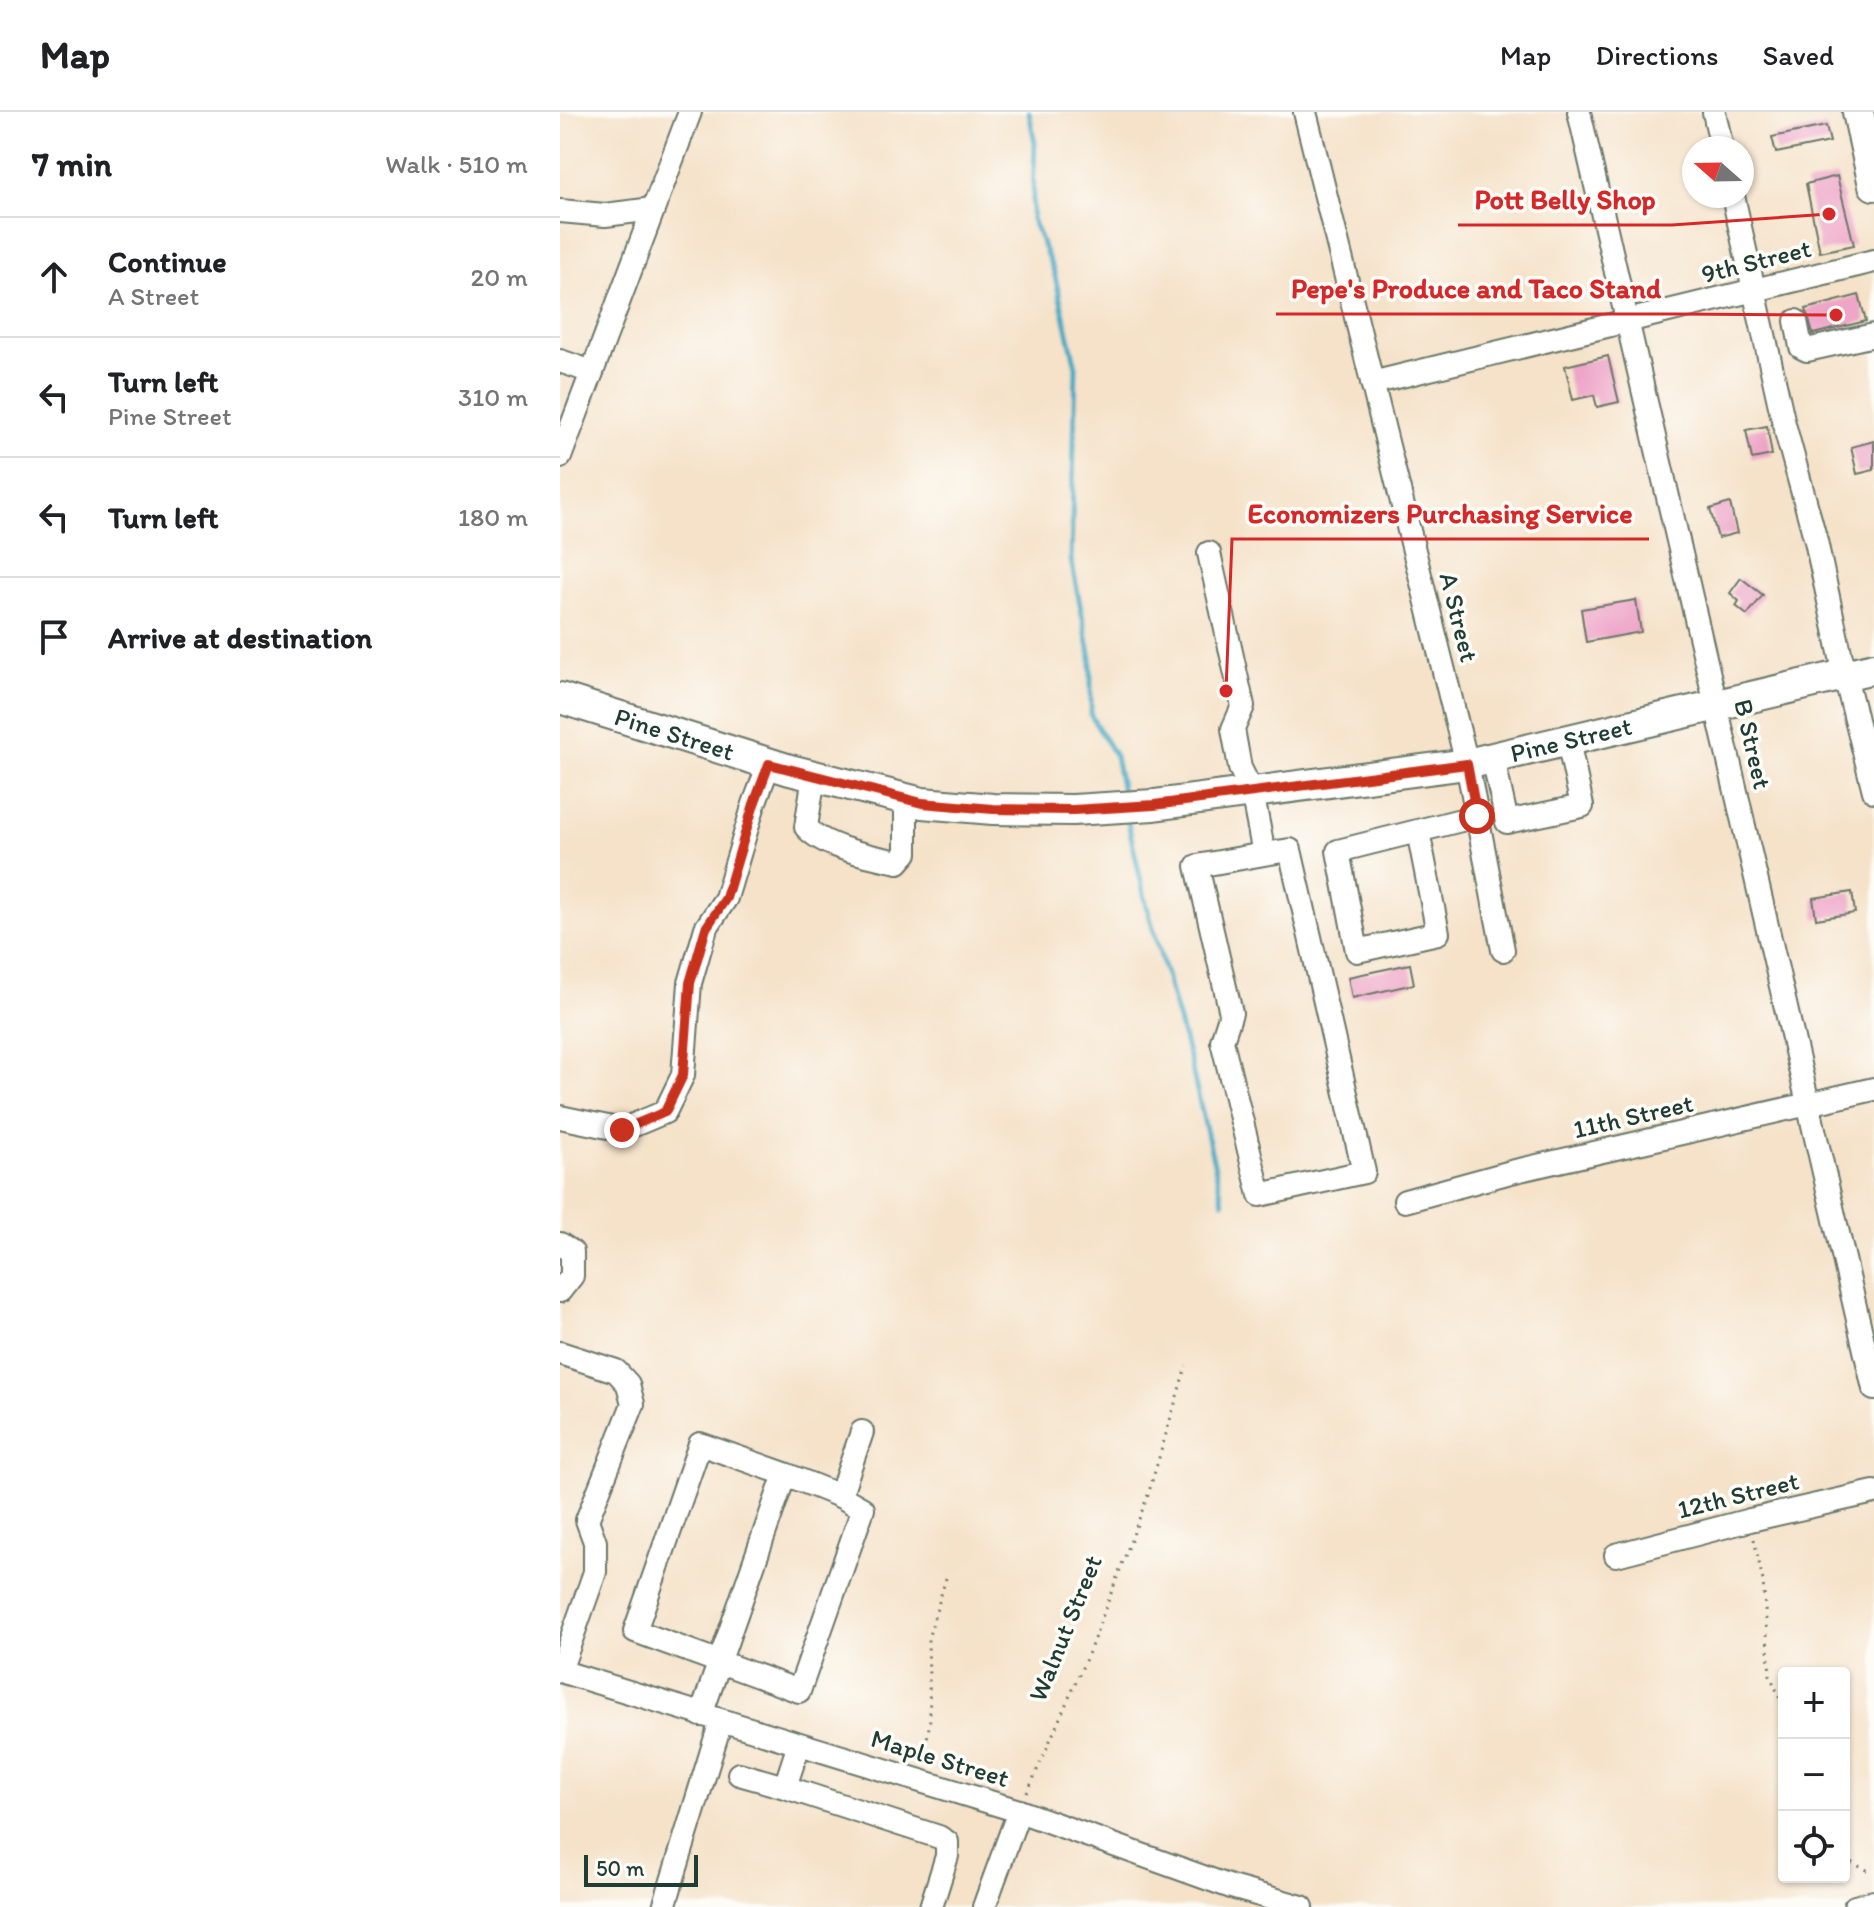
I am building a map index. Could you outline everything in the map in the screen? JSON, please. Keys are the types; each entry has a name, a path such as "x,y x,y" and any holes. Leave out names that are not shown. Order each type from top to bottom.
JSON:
{"main road":[{"path":"1858,112 1874,185"},
{"name":"Pine Street","path":"560,698 769,764 922,803 993,809 1073,810 1154,805 1480,761 1860,672"}],"street":[{"path":"560,457 690,112"},
{"name":"A Street","path":"1305,112 1372,383 1480,761 1477,816 1503,950"},
{"name":"B Street","path":"1579,112 1874,1389"},
{"path":"1714,112 1719,136"},
{"path":"1736,208 1784,424 1816,541 1860,672 1874,791"},
{"path":"560,211 605,215 653,209"},
{"name":"9th Street","path":"1372,383 1874,261"},
{"path":"1796,321 1801,347 1807,350 1874,335"},
{"path":"560,361 592,372"},
{"path":"1209,553 1243,706 1233,729 1240,768 1252,792 1264,854"},
{"path":"1480,761 1507,822 1582,806 1568,741"},
{"path":"560,1117 622,1130 665,1112 683,1075 690,983 706,928 726,898 769,764"},
{"path":"814,776 806,827 813,835 850,850 898,862 906,853 906,799"},
{"path":"1418,831 1438,933 1357,951 1338,851 1477,816"},
{"path":"1290,850 1364,1172 1260,1195 1222,1041 1231,1013 1197,866 1264,854 1290,850"},
{"name":"11th Street","path":"1405,1201 1511,1172 1874,1089"},
{"path":"560,1244 572,1252 572,1276 560,1291"},
{"path":"560,1353 616,1371 628,1384 633,1404 587,1520 595,1542 595,1572 560,1671"},
{"path":"840,1496 862,1432"},
{"path":"700,1444 840,1496 863,1509 799,1691 635,1631 700,1444"},
{"path":"664,1907 711,1718 719,1662 785,1474"},
{"name":"12th Street","path":"1616,1555 1874,1492"},
{"name":"Maple Street","path":"560,1671 1019,1811 1231,1887 1302,1907"},
{"path":"785,1787 799,1744"},
{"path":"739,1774 947,1842 947,1856 931,1907"},
{"path":"984,1907 1019,1811"},
{"path":"1855,1907 1874,1902"}],"path":[{"name":"Walnut Street","path":"1019,1811 1089,1652 1148,1495 1186,1366"},
{"path":"1750,1520 1763,1581 1770,1675 1778,1694"},
{"path":"918,1780 930,1736 928,1639 946,1578"},
{"path":"1850,1862 1871,1872"}],"building":[{"path":"1826,126 1830,142 1776,153 1772,137"},
{"path":"1837,176 1854,245 1820,252 1806,184"},
{"path":"1859,295 1866,321 1813,334 1806,309"},
{"path":"1608,356 1619,402 1597,407 1594,395 1573,400 1565,366"},
{"path":"1767,426 1772,455 1752,459 1746,430"},
{"path":"1874,441 1874,470 1857,474 1851,447"},
{"path":"1730,503 1737,533 1718,538 1710,509"},
{"path":"1741,578 1763,595 1747,615 1736,606 1739,601 1730,593"},
{"path":"1636,600 1641,632 1586,642 1581,609"},
{"path":"1852,892 1855,913 1816,919 1813,898"},
{"path":"1410,964 1414,984 1352,998 1348,977"}],"waterway":[{"path":"1029,112 1035,143 1032,219 1054,272 1076,367 1071,560 1091,658 1091,716 1115,756 1123,797"},
{"path":"1127,818 1223,1202"}],"place":[{"name":"Pott Belly Shop","path":"1829,214"},
{"name":"Pepe's Produce and Taco Stand","path":"1836,315"},
{"name":"Economizers Purchasing Service","path":"1226,691"}],"route":[{"path":"622,1130 665,1112 683,1075 690,983 706,928 726,898 769,764 922,803 993,809 1073,810 1154,805 1467,764 1477,816"}]}
